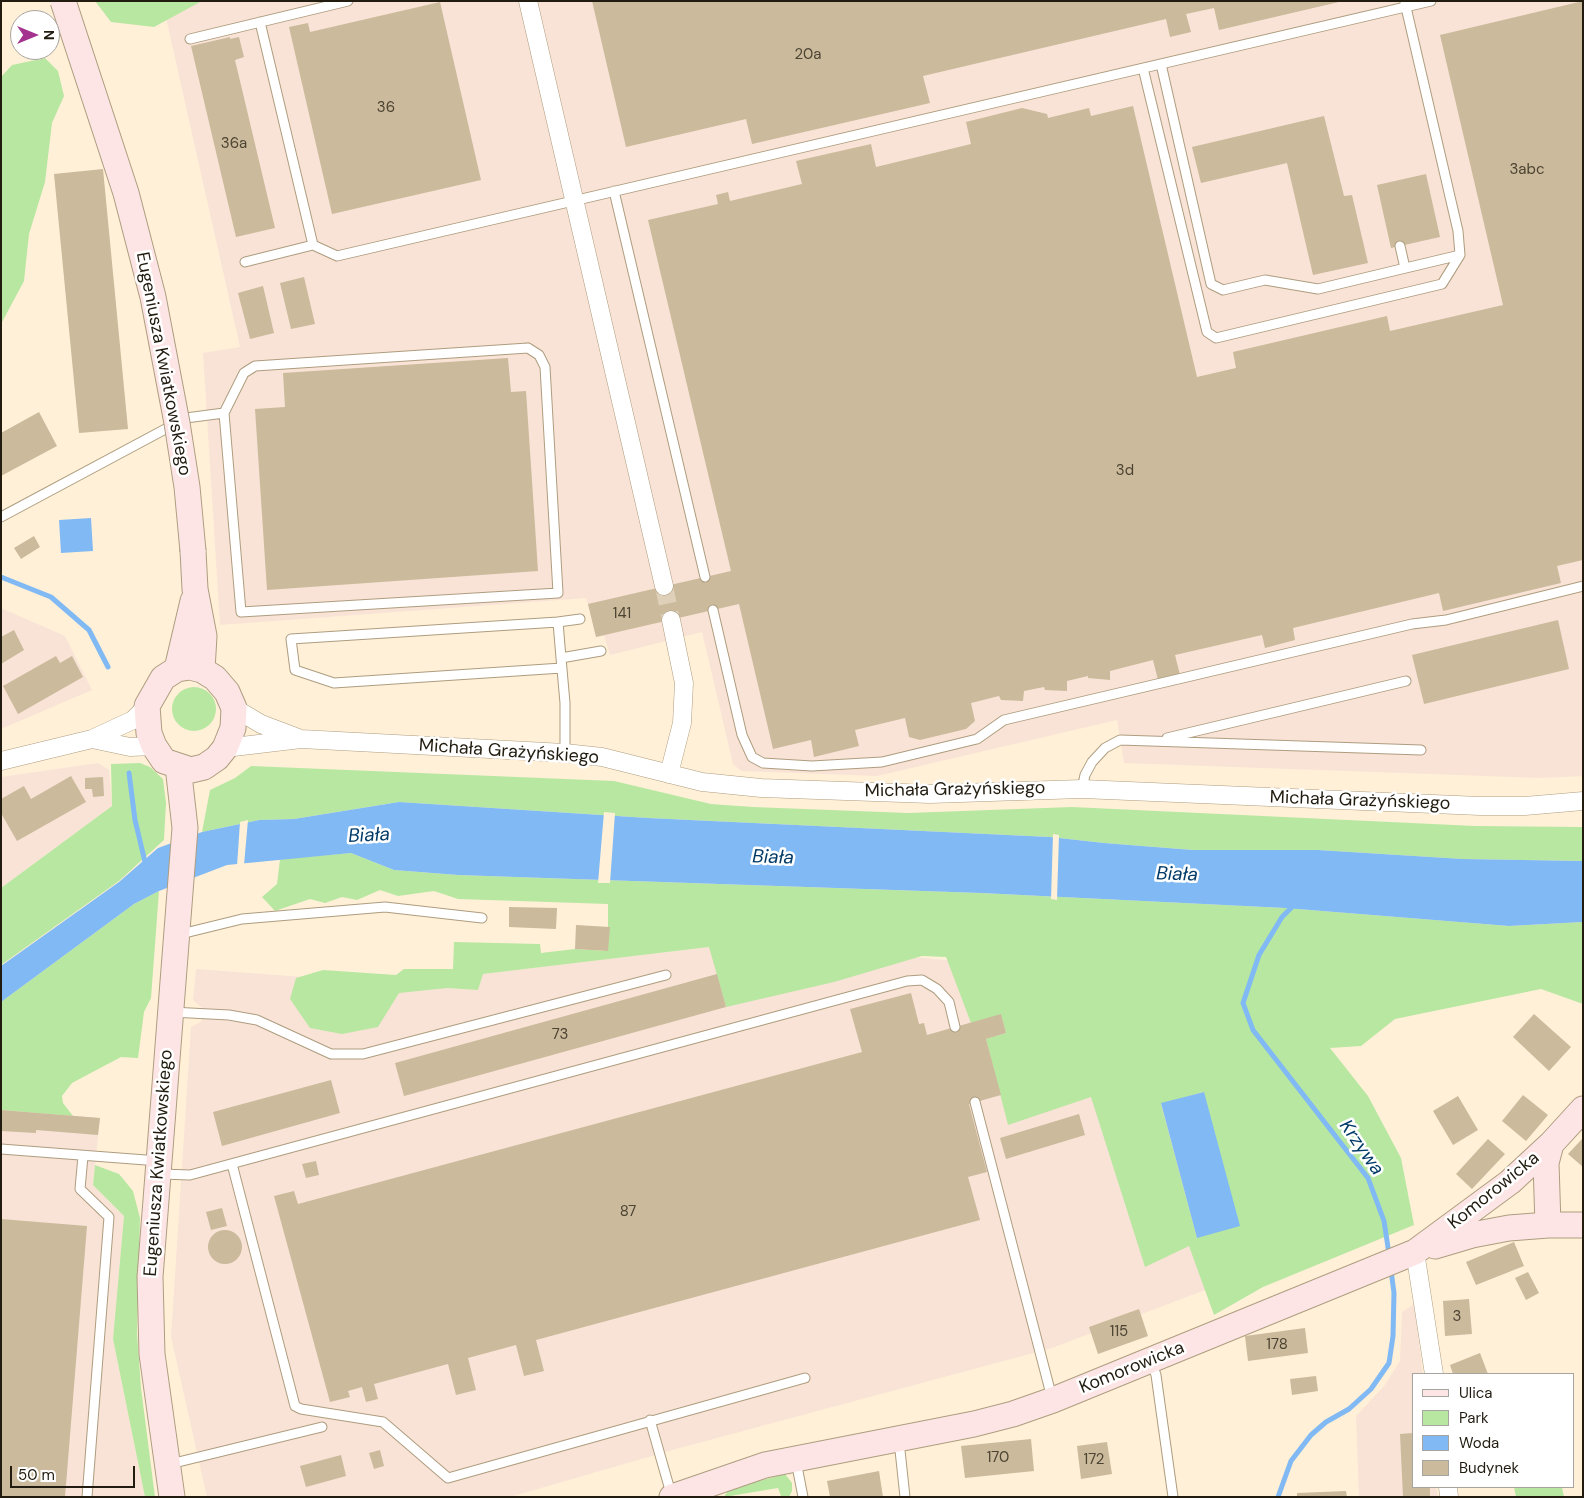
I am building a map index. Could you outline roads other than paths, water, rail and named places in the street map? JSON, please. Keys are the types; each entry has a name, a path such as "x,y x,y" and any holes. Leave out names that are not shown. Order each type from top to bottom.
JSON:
{"street":[{"name":"Eugeniusza Kwiatkowskiego","path":"63,1 126,193 153,297 178,423 187,487 195,589 204,636 202,670"},
{"path":"528,1 664,586"},
{"name":"Eugeniusza Kwiatkowskiego","path":"177,669 195,589"},
{"path":"670,774 682,723 684,683 671,620"},
{"path":"1,761 92,739 133,720 147,706 163,678 177,669 190,667 202,670 215,678 227,692 234,708 233,728 226,748 217,758 204,767 191,770 164,761 154,746 149,733 147,706"},
{"name":"Michała Grażyńskiego","path":"234,708 261,724 301,739"},
{"path":"92,739 130,747 154,746"},
{"name":"Michała Grażyńskiego","path":"226,748 301,739 565,753 602,757 670,774 730,786 930,794 1082,789 1480,806 1525,806 1583,801"},
{"name":"Eugeniusza Kwiatkowskiego","path":"172,1497 152,1354 150,1277 185,828 178,766"},
{"name":"Eugeniusza Kwiatkowskiego","path":"185,828 204,767"},
{"name":"Komorowicka","path":"672,1497 715,1489 765,1465 974,1424 1053,1400 1411,1254 1510,1182 1551,1144 1583,1109"},
{"name":"Komorowicka","path":"1548,1225 1546,1163 1551,1144"},
{"path":"1434,1373 1411,1254 1472,1235 1510,1228 1583,1225"}],"lane":[{"path":"190,39 348,1"},
{"path":"245,262 313,245 337,256 1161,64 1405,4 1431,1"},
{"path":"1143,68 1207,332 1216,338 1442,284 1460,255 1458,231 1405,4"},
{"path":"260,22 313,245"},
{"path":"1161,64 1211,284 1223,290 1265,280 1318,289 1460,255"},
{"path":"614,191 705,577"},
{"path":"1400,246 1405,268"},
{"path":"528,348 539,355 545,368 558,593 241,612 224,413 244,373 255,366 528,348"},
{"path":"1,517 186,418 224,413"},
{"path":"713,610 742,735 752,757 763,763 812,766 882,762 977,739 1004,720 1412,624 1464,616 1583,586"},
{"path":"562,668 542,672 334,683 294,670 292,639 580,619"},
{"path":"558,622 562,668 565,753"},
{"path":"561,658 601,651"},
{"path":"1154,741 1406,681"},
{"path":"1082,789 1085,775 1092,762 1113,742 1120,740 1421,750"},
{"path":"178,924 189,932 242,919 385,908 482,918"},
{"path":"171,1012 228,1015 257,1020 331,1054 363,1054 666,975"},
{"path":"1,1149 83,1156 190,1175 907,981 922,980 937,989 949,1002 955,1027"},
{"path":"975,1102 1053,1400"},
{"path":"83,1156 80,1189 109,1217 87,1497"},
{"path":"232,1164 295,1406 302,1410 383,1422 448,1478 805,1378"},
{"path":"1151,1360 1156,1375 1173,1497"},
{"path":"650,1420 672,1497"},
{"path":"167,1464 322,1426"},
{"path":"899,1438 904,1487 903,1497"},
{"path":"795,1458 803,1497"}],"water":[{"path":"91,518 93,551 61,553 59,520"},
{"name":"Biała","path":"399,802 648,818 1050,837 1193,850 1318,850 1463,859 1583,861 1583,922 1509,926 1285,908 981,893 458,875 394,870 351,853 227,865 159,891 134,904 1,1002 1,966 119,882 158,848 202,832 259,820 294,819"},
{"path":"1204,1092 1240,1226 1197,1238 1161,1103"}],"waterway":[{"path":"1,577 51,597 89,630 108,667"},
{"path":"129,773 135,820 146,866"},
{"name":"Krzywa","path":"1295,904 1282,917 1259,955 1243,1003 1253,1030 1368,1178 1384,1221 1389,1254"},
{"name":"Krzywa","path":"1278,1497 1291,1461 1311,1435 1326,1422 1349,1409 1371,1389 1389,1363 1393,1336 1394,1293 1391,1270"}],"tunnel":[{"path":"664,586 671,620"}]}
